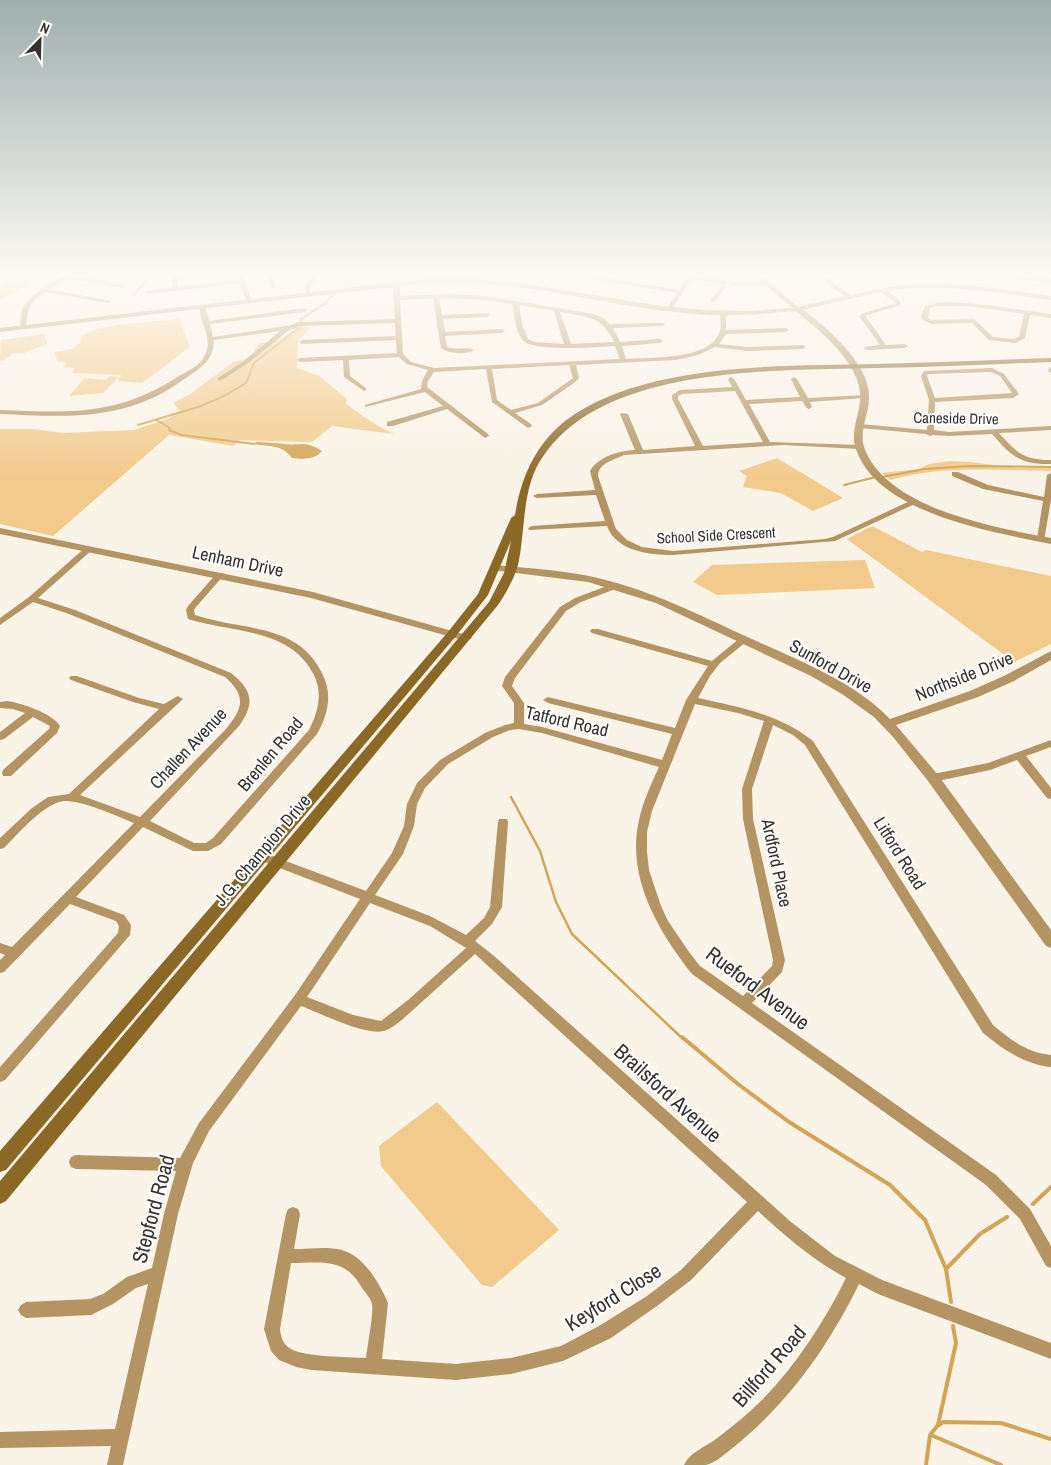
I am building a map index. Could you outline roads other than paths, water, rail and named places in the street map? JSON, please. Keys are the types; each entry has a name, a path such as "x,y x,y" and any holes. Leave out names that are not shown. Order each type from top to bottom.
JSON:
{"main road":[{"name":"J.G. Champion Drive","path":"0,1196 483,595 519,513 528,476 540,453 577,419 606,403 658,384 699,376 747,371 852,366 1051,360"},
{"name":"J.G. Champion Drive","path":"0,1164 466,638 494,603 511,570 519,528 519,513"}],"street":[{"path":"0,412 78,414 108,410 139,402 166,390 205,360 211,350 210,343"},
{"path":"220,378 246,362 268,343"},
{"path":"400,343 401,355 409,363 432,370 676,358 695,354 714,345 748,349 803,347"},
{"path":"443,343 445,349 471,350"},
{"path":"535,343 568,346 611,343"},
{"path":"617,343 624,361"},
{"path":"836,343 863,385 864,396 860,426 860,447 865,460 879,477 914,502 957,519 1046,540 1047,500 1051,475"},
{"path":"881,343 884,347"},
{"path":"867,348 905,346"},
{"path":"300,360 401,355"},
{"path":"346,358 347,377 364,389"},
{"path":"509,413 540,404 572,382 576,378 572,364"},
{"path":"488,368 492,397 497,404 528,426"},
{"path":"432,370 424,384 426,390 485,436"},
{"path":"930,434 932,400 924,374 933,371 992,370 1002,375 1016,394 1013,396 932,400"},
{"path":"731,379 768,444"},
{"path":"794,379 810,407"},
{"path":"700,448 675,399 675,395 680,392 737,389"},
{"path":"367,406 426,390"},
{"path":"744,402 864,396"},
{"path":"390,424 448,407"},
{"path":"624,414 640,452"},
{"name":"Caneside Drive","path":"860,426 930,434 995,433 1051,428"},
{"path":"995,433 1020,459 1032,462 1051,462"},
{"name":"School Side Crescent","path":"860,447 768,444 623,453 598,464 594,470 594,476 616,535 621,540 640,550 649,552 673,553 766,547 835,539 914,502"},
{"path":"955,474 986,487 1047,500"},
{"path":"537,496 600,492"},
{"path":"532,528 610,523"},
{"name":"Lenham Drive","path":"0,531 313,595 466,638"},
{"path":"0,622 32,599 89,549"},
{"name":"Sunford Drive","path":"495,568 564,575 615,586 660,601 836,684 867,705 888,724 933,778 1051,942"},
{"name":"Brenlen Road","path":"141,821 193,847 208,847 217,841 313,732 322,712 324,692 316,667 296,645 280,638 203,621 191,616 190,610 192,606 220,575"},
{"path":"519,726 519,702 507,686 510,677 563,609 578,600 615,586"},
{"name":"Challen Avenue","path":"0,968 239,720 246,703 243,687 228,674 72,612 32,599"},
{"path":"595,631 714,665"},
{"name":"Rueford Avenue","path":"743,640 714,665 691,700 647,810 642,832 646,882 653,903 678,949 696,970 990,1180 1025,1214 1051,1261"},
{"name":"Northside Drive","path":"888,724 974,694 1010,678 1051,655"},
{"path":"74,678 136,700 166,708"},
{"path":"72,797 166,708 178,699"},
{"path":"548,700 678,732"},
{"name":"Litford Road","path":"691,700 770,719 785,725 808,743 988,1029 1015,1051 1039,1061 1051,1061"},
{"path":"0,705 8,704 31,713 54,723 55,727 7,773"},
{"path":"0,737 31,713"},
{"name":"Ardford Place","path":"743,1004 778,968 779,960 750,832 747,789 770,719"},
{"name":"Tatford Road","path":"369,896 401,845 408,826 414,798 431,774 444,762 489,734 509,727 519,726 542,730 665,766"},
{"path":"933,778 990,766 1051,742"},
{"path":"1019,755 1051,795"},
{"path":"0,845 36,811 46,803 58,798 72,797 141,821"},
{"path":"298,999 367,1025 383,1026 389,1023 471,944 496,907 503,822"},
{"name":"Brailsford Avenue","path":"270,860 369,896 447,928 471,944 806,1244 855,1276 1051,1351"},
{"name":"Stepford Road","path":"115,1465 171,1214 185,1165 204,1127 298,999 369,896"},
{"path":"0,1076 124,936 126,924 120,918 67,898"},
{"path":"0,948 14,953"},
{"path":"76,1162 185,1165"},
{"name":"Keyford Close","path":"293,1214 272,1329 277,1350 296,1359 312,1362 456,1372 511,1366 563,1353 605,1332 652,1302 686,1275 758,1202"},
{"path":"286,1256 332,1256 343,1258 352,1264 366,1280 377,1295 380,1304 373,1366"},
{"path":"26,1310 91,1307 108,1299 132,1282 158,1273"},
{"name":"Billford Road","path":"692,1465 750,1422 794,1377 829,1327 855,1276"},
{"path":"0,1440 121,1437"}],"waterway":[{"path":"138,425 201,406 224,396 246,383 254,363 279,343"},
{"path":"156,420 170,428 169,430 182,435 254,444"},
{"path":"882,477 925,469 970,466 1051,467"},
{"path":"844,485 876,477"},
{"path":"511,797 540,851 556,902 572,934 683,1039"},
{"path":"682,1037 738,1084 789,1122 890,1185 925,1220 946,1269"},
{"path":"1033,1204 1051,1187"},
{"path":"946,1269 980,1234 1007,1217"},
{"path":"946,1269 951,1302"},
{"path":"926,1465 930,1435 938,1425 956,1343 953,1326"},
{"path":"939,1425 943,1422 1001,1423 1051,1439"},
{"path":"931,1435 1001,1465"}]}
